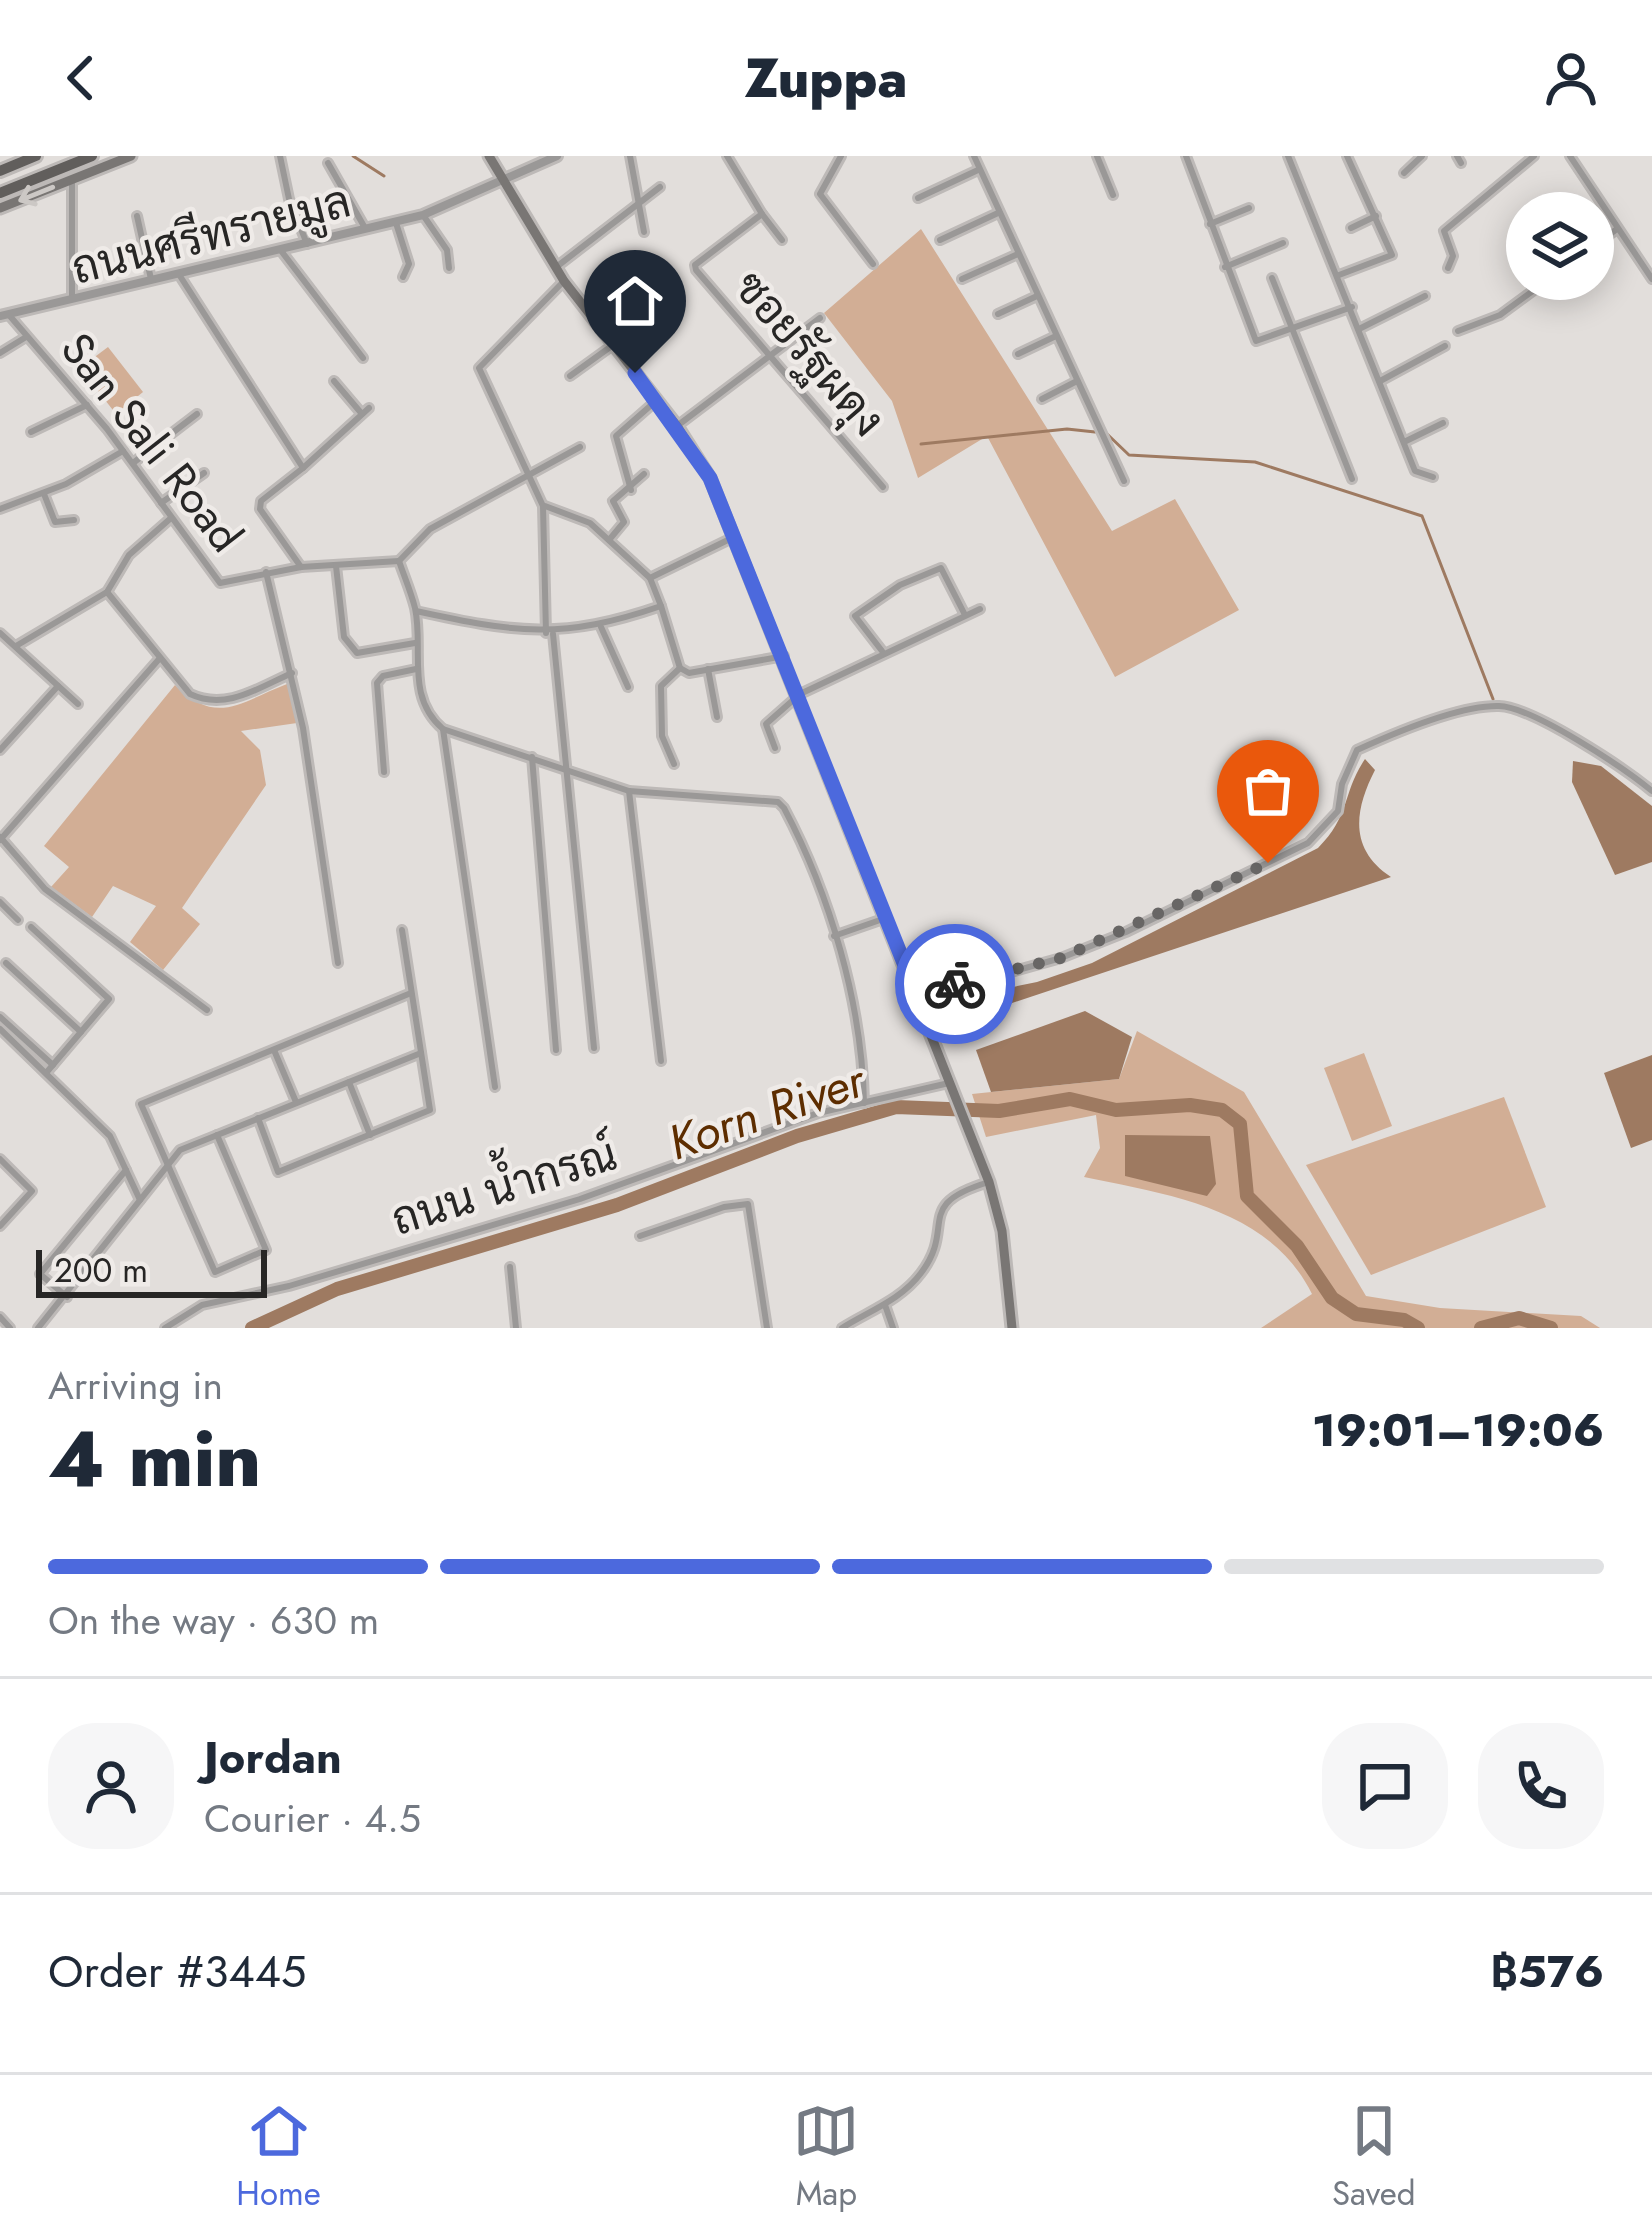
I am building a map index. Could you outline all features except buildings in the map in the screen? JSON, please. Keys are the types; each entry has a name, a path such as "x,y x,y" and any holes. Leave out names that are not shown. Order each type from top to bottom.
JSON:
{"main road":[{"path":"0,170 37,156"},
{"path":"0,193 92,156"},
{"path":"0,208 131,156"},
{"path":"489,156 555,268 677,426 710,478 785,656 989,1182 1002,1231 1012,1328"}],"street":[{"path":"280,156 289,199 308,246"},
{"name":"ถนนศรีทรายมูล","path":"4,315 396,223 557,156"},
{"path":"630,156 635,205 644,232"},
{"name":"ซอยรัฐผดุง","path":"727,156 762,214 695,265 883,488"},
{"path":"841,156 820,184 820,194 873,264"},
{"path":"974,156 1124,481"},
{"path":"1097,156 1113,195"},
{"path":"1186,156 1256,341 1352,307"},
{"path":"1288,156 1415,471 1433,477"},
{"path":"1339,275 1392,255 1347,156"},
{"path":"1404,173 1422,156"},
{"path":"1448,268 1454,256 1444,231 1534,156"},
{"path":"1570,156 1652,279"},
{"path":"328,163 367,230"},
{"path":"918,198 978,170"},
{"path":"71,180 72,302"},
{"path":"555,268 660,187"},
{"path":"1210,224 1249,208"},
{"path":"940,240 998,213"},
{"path":"762,214 782,240"},
{"path":"423,215 447,250 449,268"},
{"path":"137,216 152,283"},
{"path":"1351,228 1376,216"},
{"path":"396,223 409,264 403,277"},
{"path":"1225,267 1283,243"},
{"path":"282,252 363,358"},
{"path":"962,279 1018,254"},
{"path":"180,276 303,468"},
{"path":"1272,278 1352,479"},
{"path":"564,281 479,368 543,506 549,634 594,1048"},
{"path":"998,314 1037,296"},
{"path":"1360,328 1425,296"},
{"path":"1458,331 1500,315 1520,300"},
{"name":"San Sali Road","path":"4,315 133,463 220,583 301,566 399,561"},
{"path":"677,426 820,318"},
{"path":"1018,354 1056,336"},
{"path":"0,353 26,337"},
{"path":"570,376 613,345"},
{"path":"1382,380 1445,346"},
{"path":"301,566 260,509 261,501 366,411 334,381"},
{"path":"1042,399 1077,381"},
{"path":"631,490 616,436 657,400"},
{"path":"31,432 86,405"},
{"path":"133,463 197,414"},
{"path":"1404,442 1443,423"},
{"path":"495,1087 442,729 426,709 416,669 416,611 399,561 430,529 580,447"},
{"path":"0,508 44,492 123,451"},
{"path":"161,503 204,472"},
{"path":"610,540 624,523 613,502 644,474"},
{"path":"44,492 55,522 74,520"},
{"path":"543,506 576,516 650,578 680,668 689,673 785,656"},
{"path":"16,646 107,592 129,555 171,518"},
{"path":"650,578 735,536"},
{"path":"336,566 344,637 357,653 415,644"},
{"path":"882,651 855,616 900,585 941,568 965,615"},
{"path":"266,572 292,673 338,963"},
{"path":"107,592 190,694 209,703 230,700 292,673"},
{"path":"416,611 549,634 601,627 661,606"},
{"path":"775,748 766,724 800,694 882,651 980,609"},
{"path":"601,627 628,687"},
{"path":"0,646 3,636 78,704"},
{"path":"160,658 0,838 45,889 207,1010"},
{"path":"674,764 662,736 661,686 680,668"},
{"path":"384,772 377,683 383,676 416,669"},
{"path":"708,669 717,717"},
{"path":"0,750 58,685"},
{"path":"918,998 1061,958 1126,932 1308,843 1338,811 1342,784 1357,750 1422,724 1498,706 1527,713 1652,791"},
{"path":"442,729 629,791 778,802 819,879 863,1066 863,1102"},
{"path":"532,757 556,1050"},
{"path":"629,791 661,1061"},
{"path":"0,902 18,920"},
{"path":"834,936 887,917"},
{"path":"31,926 109,999 46,1073"},
{"path":"257,1117 278,1172 430,1110 402,930"},
{"path":"6,963 81,1032"},
{"path":"217,1135 266,1250 214,1272 141,1104 411,993"},
{"path":"0,1017 53,1065"},
{"path":"0,1030 106,1131 141,1202"},
{"path":"274,1049 296,1102"},
{"path":"38,1328 141,1202 167,1160 257,1117 421,1053"},
{"path":"349,1082 370,1135"},
{"name":"ถนน น้ำกรณ์","path":"165,1328 202,1305 289,1286 561,1205 818,1113 951,1082"},
{"path":"0,1159 32,1189 0,1226"},
{"path":"67,1297 40,1274 126,1170"},
{"path":"842,1328 885,1305 919,1277 934,1254 943,1204 955,1192 989,1182"},
{"path":"640,1236 724,1207 748,1204 767,1328"},
{"path":"510,1267 516,1328"},
{"path":"885,1305 893,1328"},
{"path":"0,1317 10,1328"}],"shaded area":[{"path":"921,229 1112,531 1175,499 1239,610 1115,677 987,436 918,478 892,401 824,313"},
{"path":"108,347 143,392 116,414 80,368"},
{"path":"287,684 292,687 297,723 241,731 260,750 266,785 182,908 200,924 163,970 130,942 156,906 113,886 92,917 51,887 69,867 44,846 175,685 190,698 216,708"},
{"path":"1365,759 1375,770 1360,814 1362,842 1377,866 1391,877 955,1022 949,1000 1037,982 1092,963 1318,848 1336,825"},
{"path":"1573,761 1601,766 1652,806 1652,862 1615,875 1572,782"},
{"path":"1085,1011 1132,1037 1119,1079 991,1092 976,1050"},
{"path":"1137,1031 1244,1092 1366,1296 1440,1308 1581,1316 1600,1328 1261,1328 1312,1294 1293,1265 1270,1242 1214,1210 1084,1177 1100,1148 1096,1115 986,1137 972,1094 1119,1079"},
{"path":"1364,1053 1392,1126 1352,1141 1324,1068"},
{"path":"1652,1055 1652,1140 1631,1148 1604,1073"},
{"path":"1504,1097 1546,1207 1371,1275 1306,1165"},
{"path":"1125,1135 1210,1136 1216,1184 1207,1196 1125,1176"}],"waterway":[{"path":"353,156 384,176"},
{"path":"921,444 1067,429 1095,432"},
{"path":"1106,433 1129,455 1255,462 1422,516 1493,699"},
{"name":"Korn River","path":"252,1328 337,1289 617,1205 797,1136 896,1107 999,1111 1070,1099 1116,1110 1190,1105 1222,1110 1240,1124 1247,1196 1297,1246 1332,1298 1356,1314 1404,1320 1418,1328"},
{"name":"Korn River","path":"1481,1328 1519,1318 1551,1328"}],"way so far":[{"path":"955,984 1061,958 1268,863"}],"route":[{"path":"635,373 710,478 918,998 955,984"}]}
